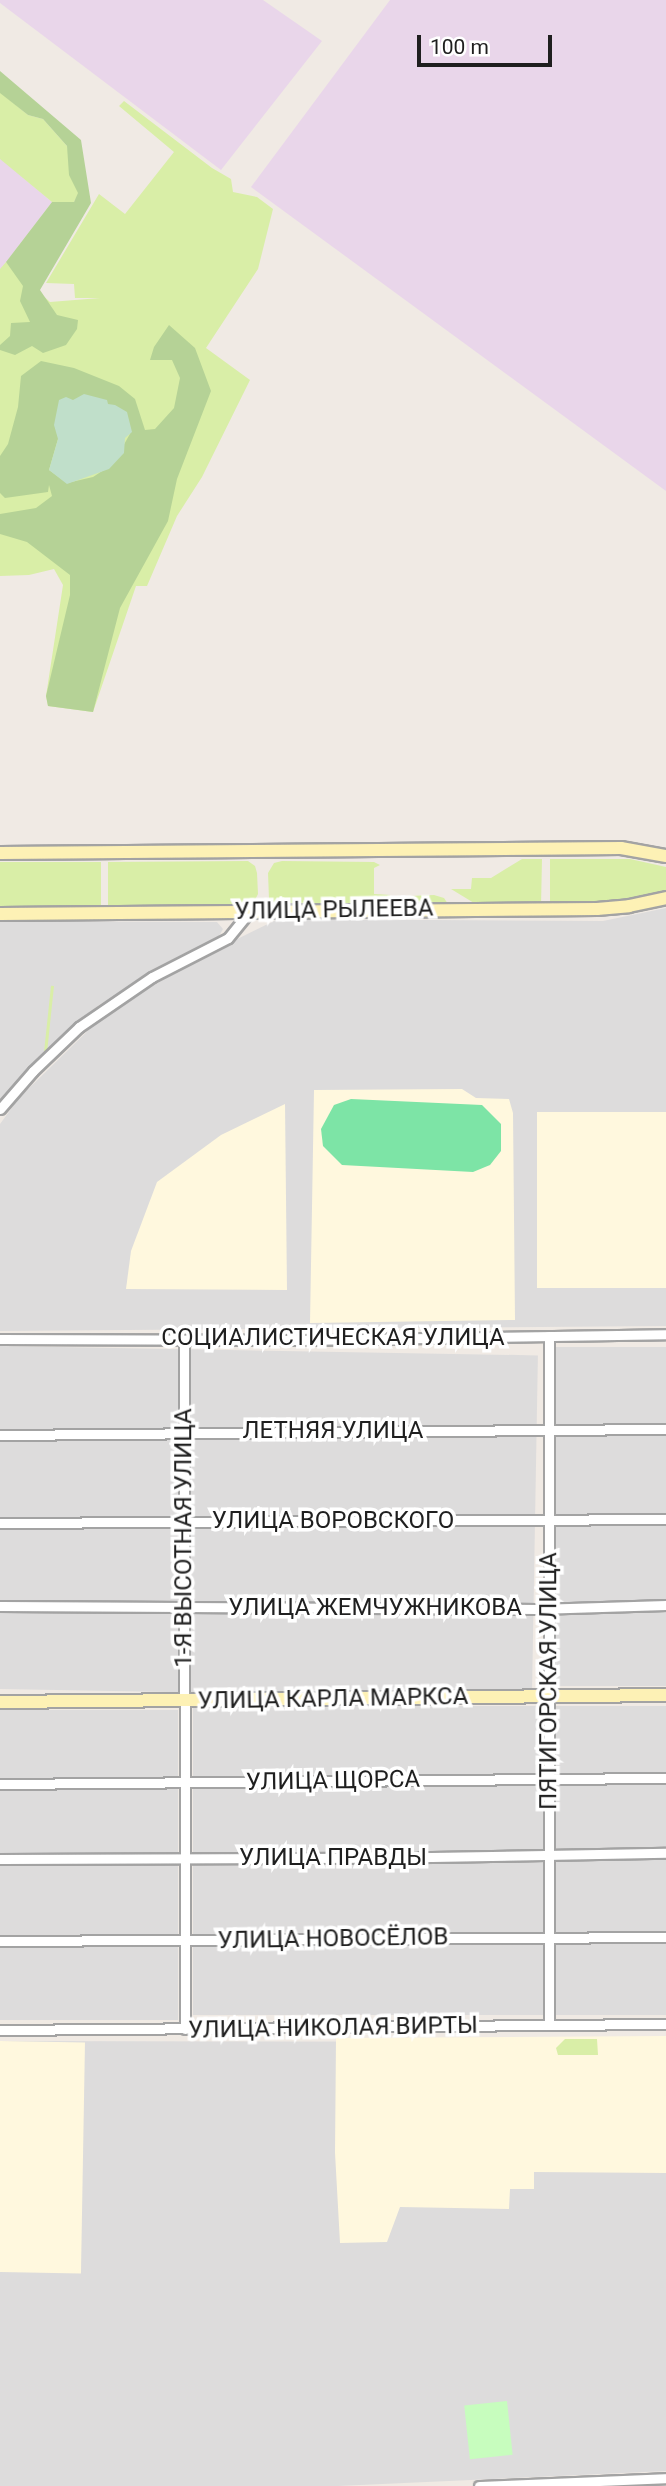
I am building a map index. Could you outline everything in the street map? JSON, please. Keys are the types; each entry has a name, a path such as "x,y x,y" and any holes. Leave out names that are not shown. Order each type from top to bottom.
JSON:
{"main road":[{"path":"0,853 621,848 666,856"},
{"name":"УЛИЦА РЫЛЕЕВА","path":"0,914 597,909 666,898"},
{"name":"УЛИЦА КАРЛА МАРКСА","path":"0,1702 666,1695"}],"street":[{"path":"0,1109 33,1071 79,1027 152,977 228,938 250,911"},
{"name":"СОЦИАЛИСТИЧЕСКАЯ УЛИЦА","path":"0,1339 184,1340 666,1334"},
{"name":"ПЯТИГОРСКАЯ УЛИЦА","path":"549,1336 549,2025"},
{"name":"1-Я ВЫСОТНАЯ УЛИЦА","path":"184,1340 185,2029"},
{"name":"ЛЕТНЯЯ УЛИЦА","path":"0,1434 666,1429"},
{"name":"УЛИЦА ВОРОВСКОГО","path":"0,1523 666,1518"},
{"name":"УЛИЦА ЖЕМЧУЖНИКОВА","path":"0,1606 550,1609 666,1605"},
{"name":"УЛИЦА ЩОРСА","path":"0,1784 666,1778"},
{"name":"УЛИЦА ПРАВДЫ","path":"0,1859 358,1858 666,1853"},
{"name":"УЛИЦА НОВОСЁЛОВ","path":"0,1941 666,1937"},
{"name":"УЛИЦА НИКОЛАЯ ВИРТЫ","path":"0,2030 666,2024"},
{"path":"479,2486 666,2478"}],"shaded area":[{"path":"0,0 263,0 322,41 221,170 0,3"},
{"path":"390,0 666,0 666,491 251,187"},
{"path":"0,158 52,202 0,270"},
{"path":"666,908 666,1326 0,1331 0,1124 19,1098 107,1012 215,950 278,919 603,921"},
{"path":"0,921 217,922 223,929 218,938 177,958 99,1005 47,1052 0,1102"},
{"path":"462,1089 476,1098 509,1099 513,1113 515,1320 310,1323 314,1090"},
{"path":"285,1104 287,1290 126,1289 131,1251 157,1182 221,1135"},
{"path":"537,1112 666,1112 666,1288 537,1288"},
{"path":"0,1346 538,1355 532,1698 0,1689"},
{"path":"553,1347 666,1347 666,1686 553,1686"},
{"path":"193,1706 666,1706 666,2015 193,2015"},
{"path":"0,1710 178,1710 178,2020 0,2020"},
{"path":"666,2036 666,2173 534,2172 534,2189 510,2189 509,2209 400,2207 387,2242 340,2243 335,2153 336,2038"},
{"path":"0,2041 666,2042 666,2471 338,2486 0,2486"},
{"path":"0,2041 85,2042 81,2273 0,2272"}],"green space":[{"path":"0,71 81,140 91,203 40,290 57,315 78,320 77,329 66,345 43,353 32,346 15,355 0,350 0,345 10,336 11,323 30,322 20,301 23,286 6,262 52,202 74,202 78,193 69,175 67,146 43,119 28,115 0,93"},
{"path":"0,92 28,115 43,119 67,146 79,193 74,202 52,202 0,159"},
{"path":"124,101 212,168 231,179 233,192 257,197 273,209 258,269 206,348 250,380 202,477 177,516 147,586 136,586 93,712 48,706 46,696 63,585 54,569 29,575 0,576 0,269 6,262 50,302 100,298 75,298 74,284 46,283 99,194 125,214 174,152 119,106"},
{"path":"169,325 195,348 211,391 177,479 168,521 120,608 93,712 48,706 46,696 70,595 70,575 27,542 0,534 0,514 36,508 52,496 49,485 48,492 5,498 0,493 0,456 8,444 18,407 21,376 41,361 74,368 119,386 135,399 145,430 155,429 174,408 180,378 172,360 150,360 154,347","holes":["126,416 131,432 113,464 93,477 67,483 49,470 58,439"]},
{"path":"84,394 107,400 108,404 127,412 132,432 125,438 124,453 109,469 67,484 49,470 58,439 54,425 59,400 66,397 73,400"},
{"path":"522,859 542,859 541,906 474,903 451,889 471,889 472,878 491,878"},
{"path":"550,859 630,859 666,867 666,895 624,903 550,906"},
{"path":"248,861 255,866 257,873 258,894 252,906 108,909 108,862"},
{"path":"0,862 101,862 101,909 0,909"},
{"path":"374,862 380,865 374,868 374,894 391,895 371,906 274,906 269,899 268,873 274,863"},
{"path":"434,895 444,898 448,904 401,905 403,898"},
{"path":"51,986 54,986 47,1052 44,1051"},
{"path":"351,1099 482,1105 501,1124 501,1151 490,1165 473,1172 342,1165 323,1146 321,1129 334,1105"},
{"path":"565,2039 597,2039 598,2055 558,2055 556,2048"},
{"path":"507,2401 513,2455 470,2459 464,2405"}]}
